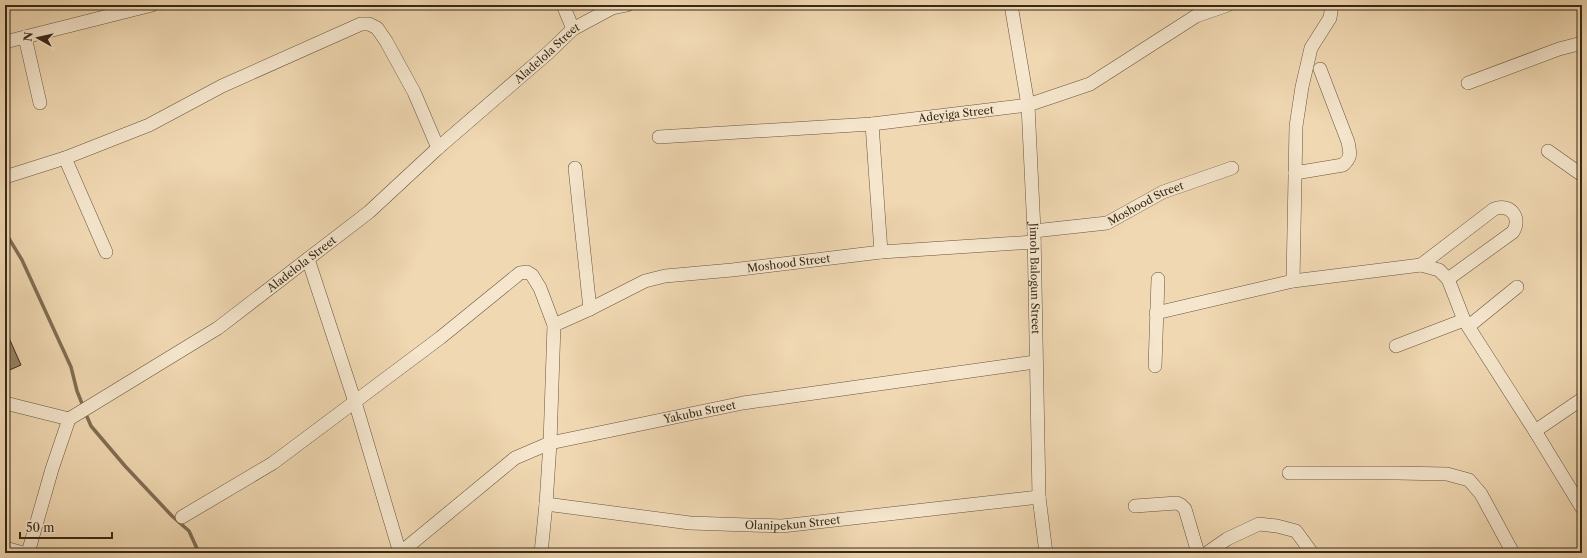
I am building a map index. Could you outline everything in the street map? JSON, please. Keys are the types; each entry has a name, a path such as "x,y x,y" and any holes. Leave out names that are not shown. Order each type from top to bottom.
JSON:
{"street":[{"path":"5,42 152,5"},
{"path":"563,5 573,29"},
{"name":"Aladelola Street","path":"71,418 218,328 369,212 438,148 542,58 573,29 612,8 627,5"},
{"name":"Jimoh Balogun Street","path":"1011,5 1028,105 1034,236 1038,497 1046,553"},
{"name":"Adeyiga Street","path":"659,137 872,124 1028,105 1090,84 1196,16 1228,5"},
{"path":"1293,281 1296,126 1302,87 1311,48 1330,18 1332,5"},
{"path":"5,177 65,158 149,125 222,86 361,24 369,24 377,28 386,41 414,92 438,148"},
{"path":"25,37 40,104"},
{"path":"1468,83 1559,49 1582,43"},
{"path":"1295,173 1343,165 1349,160 1350,154 1348,142 1320,69"},
{"path":"872,124 881,252"},
{"path":"1548,151 1582,175"},
{"path":"65,158 106,252"},
{"path":"575,168 590,309"},
{"name":"Moshood Street","path":"554,325 645,282 665,276 725,271 881,252 1034,236 1107,223 1163,192 1232,168"},
{"path":"1421,265 1494,209 1501,206 1508,208 1516,218 1517,225 1514,232 1448,279"},
{"path":"308,259 400,553"},
{"path":"1156,313 1293,281 1421,265 1439,270 1448,279 1466,323 1535,430 1582,508"},
{"path":"182,517 274,463 440,338 520,272 527,272 532,275 540,288 554,325 550,443 541,553"},
{"path":"1155,366 1158,279"},
{"path":"1396,346 1466,323 1517,287"},
{"name":"Yakubu Street","path":"400,553 515,458 550,443 743,403 1035,362"},
{"path":"1535,430 1582,399"},
{"path":"5,403 71,418 52,469 28,553"},
{"path":"1289,473 1447,474 1469,480 1481,494 1513,553"},
{"name":"Olanipekun Street","path":"546,504 690,523 782,526 1038,497"},
{"path":"1134,506 1177,503 1182,505 1185,509 1198,553"},
{"path":"1207,553 1227,539 1259,524 1277,526 1296,531 1312,553"},
{"path":"5,548 23,553"}],"building":[{"path":"5,329 21,365 5,372"}],"waterway":[{"path":"5,232 22,260 71,367 77,391 83,406"},
{"path":"85,412 91,426 125,466 172,516 189,531 199,553"}]}
